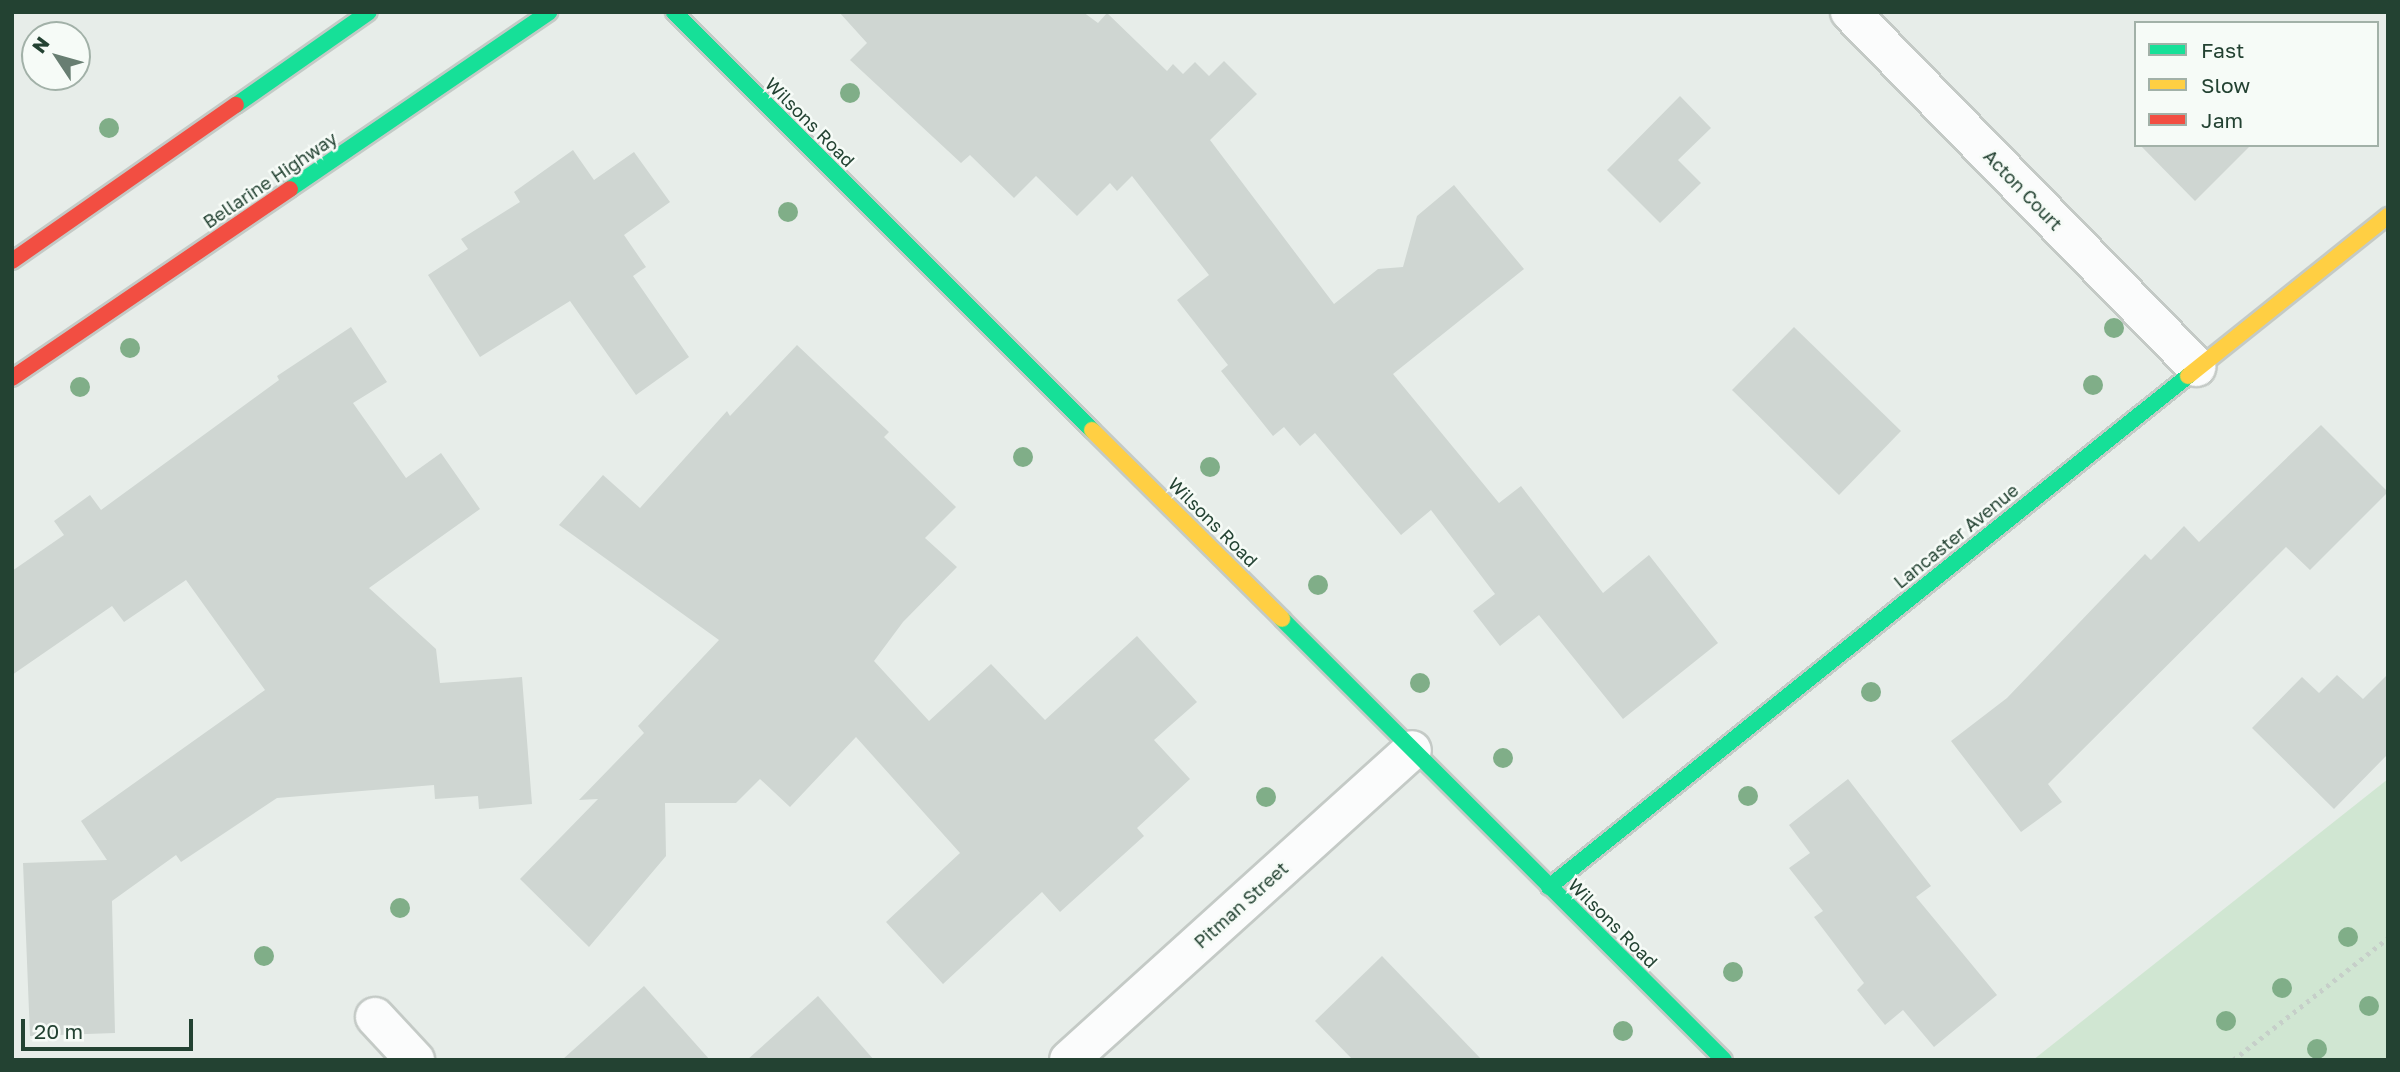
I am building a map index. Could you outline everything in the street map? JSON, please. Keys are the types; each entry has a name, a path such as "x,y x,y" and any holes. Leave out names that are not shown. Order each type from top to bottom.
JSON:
{"main road":[{"path":"12,261 369,12"},
{"name":"Bellarine Highway","path":"12,378 549,12"},
{"name":"Wilsons Road","path":"674,12 1724,1060"},
{"name":"Lancaster Avenue","path":"1549,887 2388,216"}],"street":[{"name":"Acton Court","path":"1850,12 2196,367"},
{"name":"Pitman Street","path":"1069,1060 1412,750"},
{"path":"374,1017 415,1060"}],"path":[{"path":"2233,1060 2388,938"}],"green space":[{"path":"2388,779 2388,1060 2033,1060"}],"building":[{"path":"839,12 1083,12 1098,23 1107,13 1167,71 1173,64 1183,74 1195,62 1209,76 1224,61 1257,94 1210,140 1334,304 1378,269 1403,267 1417,216 1454,185 1524,269 1393,374 1499,503 1521,486 1603,593 1649,555 1718,643 1623,719 1539,615 1500,646 1473,611 1495,594 1431,510 1401,535 1315,433 1300,446 1284,427 1273,436 1221,371 1228,365 1177,300 1209,275 1132,176 1117,191 1110,183 1077,216 1036,176 1014,198 970,155 961,163 850,60 867,43"},
{"path":"1680,96 1711,128 1678,160 1701,183 1660,223 1607,170"},
{"path":"2142,147 2249,147 2195,201"},
{"path":"573,150 594,180 634,152 670,202 624,235 646,267 633,276 689,357 636,395 570,301 480,357 428,275 468,249 461,239 520,202 514,192"},
{"path":"351,327 387,382 353,403 406,478 441,453 480,509 369,588 436,649 440,683 522,677 532,804 479,809 478,796 435,799 434,785 277,798 181,862 176,855 112,901 115,1033 30,1036 23,863 107,860 81,821 265,690 186,580 124,622 112,606 12,675 12,571 64,535 54,521 90,495 101,510 279,380 277,376"},
{"path":"1794,327 1901,431 1839,495 1732,390"},
{"path":"797,345 889,432 884,437 956,507 925,538 957,567 903,622 874,661 929,721 991,664 1045,720 1137,636 1197,702 1154,740 1190,779 1137,828 1144,836 1060,912 1042,892 943,984 886,922 960,853 856,737 790,807 760,779 736,803 665,803 666,856 589,947 520,879 598,799 579,800 644,733 638,726 719,640 559,525 603,475 640,508 727,411 730,416"},
{"path":"2321,425 2388,492 2310,570 2286,547 2048,784 2062,802 2021,832 1951,741 2007,698 2145,554 2151,560 2184,526 2199,542"},
{"path":"2388,674 2388,754 2334,809 2252,728 2302,677 2319,693 2337,675 2363,699"},
{"path":"1848,779 1931,886 1916,897 1997,995 1934,1047 1903,1010 1885,1025 1857,990 1864,983 1814,917 1823,911 1789,868 1810,853 1789,825"},
{"path":"1382,956 1482,1060 1353,1060 1315,1021"},
{"path":"644,986 710,1060 562,1060"},
{"path":"818,996 874,1060 747,1060"}],"traffic: fast":[{"path":"236,105 369,12"},
{"path":"290,189 549,12"},
{"path":"674,12 1092,430"},
{"path":"1549,887 2188,376"},
{"path":"1282,619 1724,1060"}],"traffic: slow":[{"path":"2188,376 2388,216"},
{"path":"1092,430 1282,619"}],"traffic: jam":[{"path":"12,261 236,105"},
{"path":"12,378 290,189"}]}
